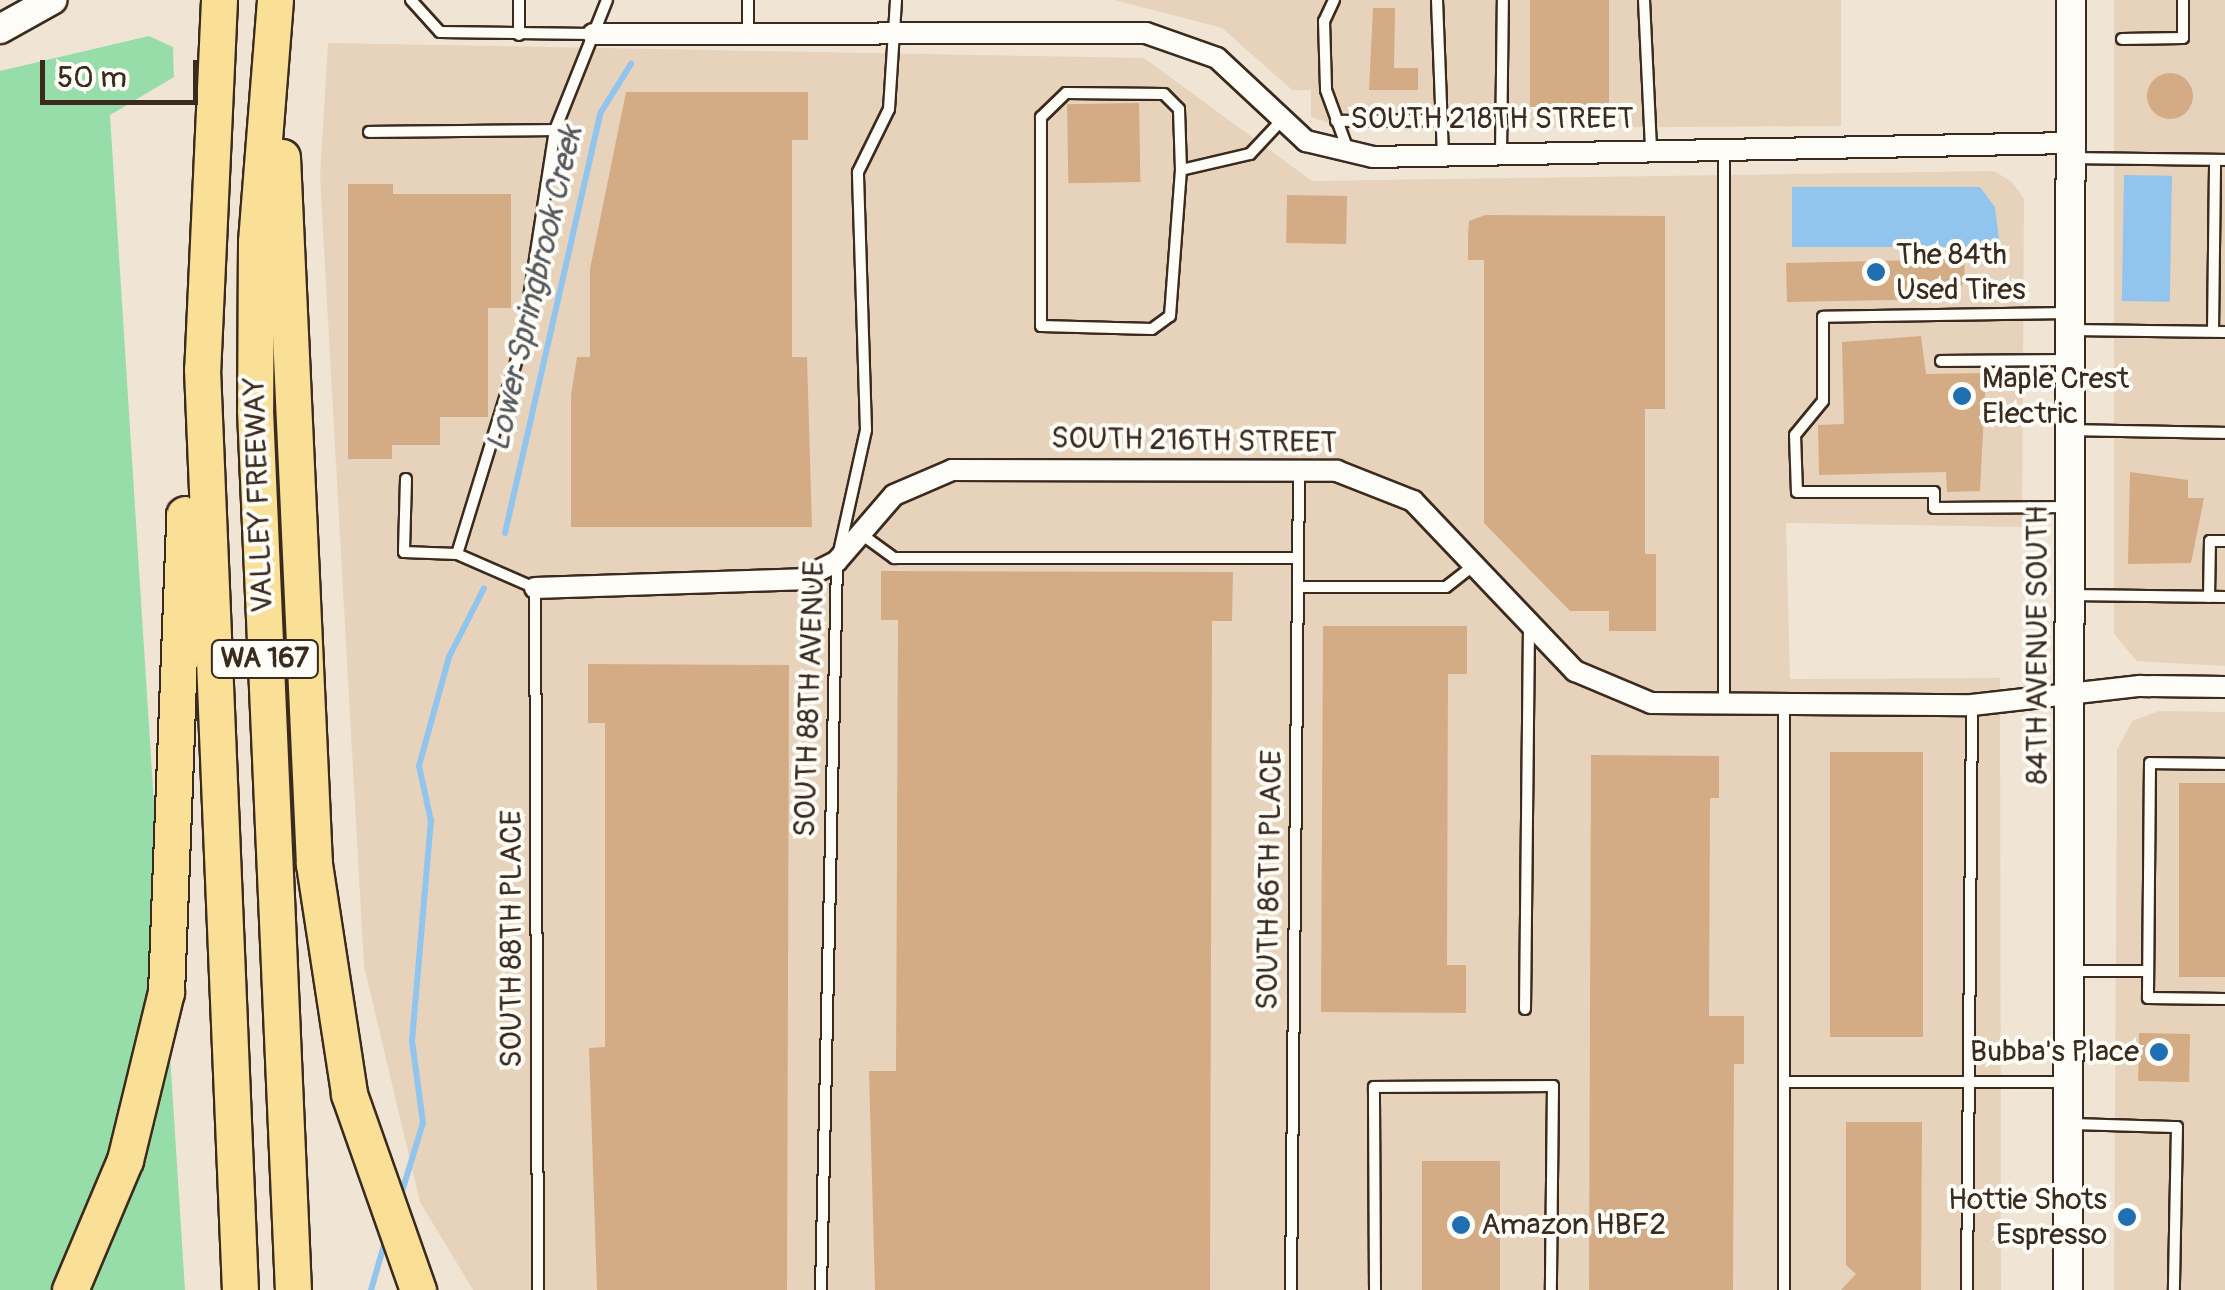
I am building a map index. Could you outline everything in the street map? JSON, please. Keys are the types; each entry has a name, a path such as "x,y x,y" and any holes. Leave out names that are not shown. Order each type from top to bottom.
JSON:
{"highway":[{"name":"VALLEY FREEWAY","path":"218,0 202,369 240,1290"},
{"name":"VALLEY FREEWAY","path":"274,14 255,410 294,1290"},
{"path":"274,14 314,864 338,1042 367,1162 417,1289"},
{"path":"70,1290 124,1160 166,992 184,518 202,369"}],"main road":[{"path":"0,29 52,0"},
{"name":"84TH AVENUE SOUTH","path":"2068,1290 2071,0"}],"street":[{"name":"SOUTH 218TH STREET","path":"593,34 897,28 1186,41 1217,58 1279,124 1350,154 2071,150"},
{"name":"SOUTH 216TH STREET","path":"837,561 894,494 952,470 1299,470 1386,484 1529,622 1603,686 1651,703 1972,705 2070,693 2225,687"},
{"path":"536,588 778,581 837,561"}],"lane":[{"path":"411,0 440,32 593,34"},
{"path":"519,0 520,35"},
{"path":"457,554 522,344 555,130 607,0"},
{"path":"748,0 748,28"},
{"name":"SOUTH 88TH AVENUE","path":"821,1290 837,561 866,430 858,172 889,110 896,0"},
{"path":"1334,0 1324,21 1336,121 1350,154"},
{"path":"1437,0 1442,156"},
{"path":"1501,154 1502,0"},
{"path":"1644,0 1652,151"},
{"path":"2122,38 2183,38 2183,0"},
{"path":"1066,93 1164,94 1178,109 1181,170 1170,316 1152,328 1041,326 1036,270 1048,109 1066,93"},
{"path":"1336,121 1442,120"},
{"path":"1181,170 1250,154 1279,124"},
{"path":"369,132 555,130"},
{"path":"1724,150 1724,704"},
{"path":"2070,507 1934,508 1934,492 1798,492 1795,435 1824,401 1822,317 2070,322 2219,332 2220,160 2071,150"},
{"path":"1941,361 2070,360"},
{"path":"2070,430 2225,433"},
{"name":"SOUTH 86TH PLACE","path":"1291,1290 1299,470"},
{"path":"406,479 404,552 457,554 536,588"},
{"path":"860,534 894,558 1298,558"},
{"path":"2209,597 2210,541 2225,541"},
{"path":"1298,587 1446,587 1474,565"},
{"name":"SOUTH 88TH PLACE","path":"536,588 538,1290"},
{"path":"2070,595 2225,597"},
{"path":"1525,1009 1529,622"},
{"path":"1784,704 1784,1290"},
{"path":"1967,1290 1972,705"},
{"path":"2225,764 2150,763 2148,971 2148,998 2225,998"},
{"path":"2070,971 2148,971"},
{"path":"1784,1082 2068,1082"},
{"path":"1374,1290 1374,1087 1553,1086 1551,1290"},
{"path":"2068,1124 2177,1127 2174,1290"}],"shaded area":[{"path":"1115,0 1841,0 1841,126 1346,129 1311,117 1311,90 1292,90 1222,28"},
{"path":"2114,0 2225,0 2225,666 2137,661 2114,634"},
{"path":"328,43 1144,58 1312,181 1994,171 2012,182 2024,199 2022,527 1786,523 1790,679 2000,678 2001,1290 473,1290 420,1202 364,966 320,177"},
{"path":"2159,711 2225,712 2225,1290 2114,1290 2117,750 2132,721"}],"green space":[{"path":"149,36 173,47 174,77 110,115 185,1290 0,1290 0,71"}],"water":[{"path":"2124,175 2172,176 2170,302 2122,301"},
{"path":"1792,187 1980,187 1995,207 2000,247 1792,247"}],"building":[{"path":"1530,0 1609,0 1609,107 1530,107"},
{"path":"1373,8 1395,8 1394,68 1418,68 1418,90 1369,90"},
{"path":"2170,73 2187,79 2193,96 2187,113 2170,119 2153,113 2147,96 2153,79"},
{"path":"626,92 808,92 808,140 792,140 792,357 807,357 812,527 571,527 571,395 577,357 590,357 590,269"},
{"path":"1139,103 1140,182 1068,183 1067,104"},
{"path":"348,184 393,184 393,194 511,194 511,308 488,308 488,417 440,417 440,445 392,445 392,459 348,459"},
{"path":"1287,195 1347,196 1346,244 1286,243"},
{"path":"1485,215 1665,216 1665,409 1645,409 1645,554 1656,554 1656,631 1609,631 1609,611 1570,611 1484,523 1484,260 1468,260 1468,236 1469,221"},
{"name":"The 84th Used Tires","path":"1964,259 1965,282 1946,299 1787,302 1786,263"},
{"path":"1921,336 1926,374 1986,373 1980,491 1947,492 1946,472 1819,475 1818,425 1844,424 1842,342"},
{"path":"2130,472 2188,480 2188,498 2204,498 2191,563 2128,564"},
{"path":"881,571 1233,572 1232,621 1212,621 1210,1290 875,1290 869,1071 896,1071 898,620 881,620"},
{"path":"1323,626 1467,626 1467,674 1448,674 1447,965 1466,965 1466,1013 1321,1012"},
{"path":"588,664 789,665 787,1290 597,1290 589,1048 605,1047 605,723 588,723"},
{"path":"1830,752 1923,752 1923,1037 1830,1037"},
{"path":"1591,755 1719,756 1719,798 1710,798 1709,1016 1744,1016 1744,1064 1734,1064 1733,1290 1589,1290"},
{"path":"2179,783 2225,783 2225,977 2179,977"},
{"name":"Bubba's Place","path":"2139,1033 2190,1034 2189,1082 2138,1081"},
{"path":"1846,1122 1922,1122 1921,1290 1841,1290 1856,1274 1846,1265"},
{"name":"Amazon HBF2","path":"1422,1161 1500,1161 1500,1290 1422,1290"}],"waterway":[{"name":"Lower Springbrook Creek","path":"505,533 601,112 631,64"},
{"name":"Lower Springbrook Creek","path":"400,1198 423,1123 412,1041 431,821 419,766 449,657 484,588"},
{"name":"Lower Springbrook Creek","path":"371,1290 386,1238"}],"place":[{"name":"The 84th Used Tires","path":"1876,272"},
{"name":"Maple Crest Electric","path":"1962,396"},
{"name":"Bubba's Place","path":"2159,1052"},
{"name":"Hottie Shots Espresso","path":"2127,1217"},
{"name":"Amazon HBF2","path":"1461,1225"}]}
